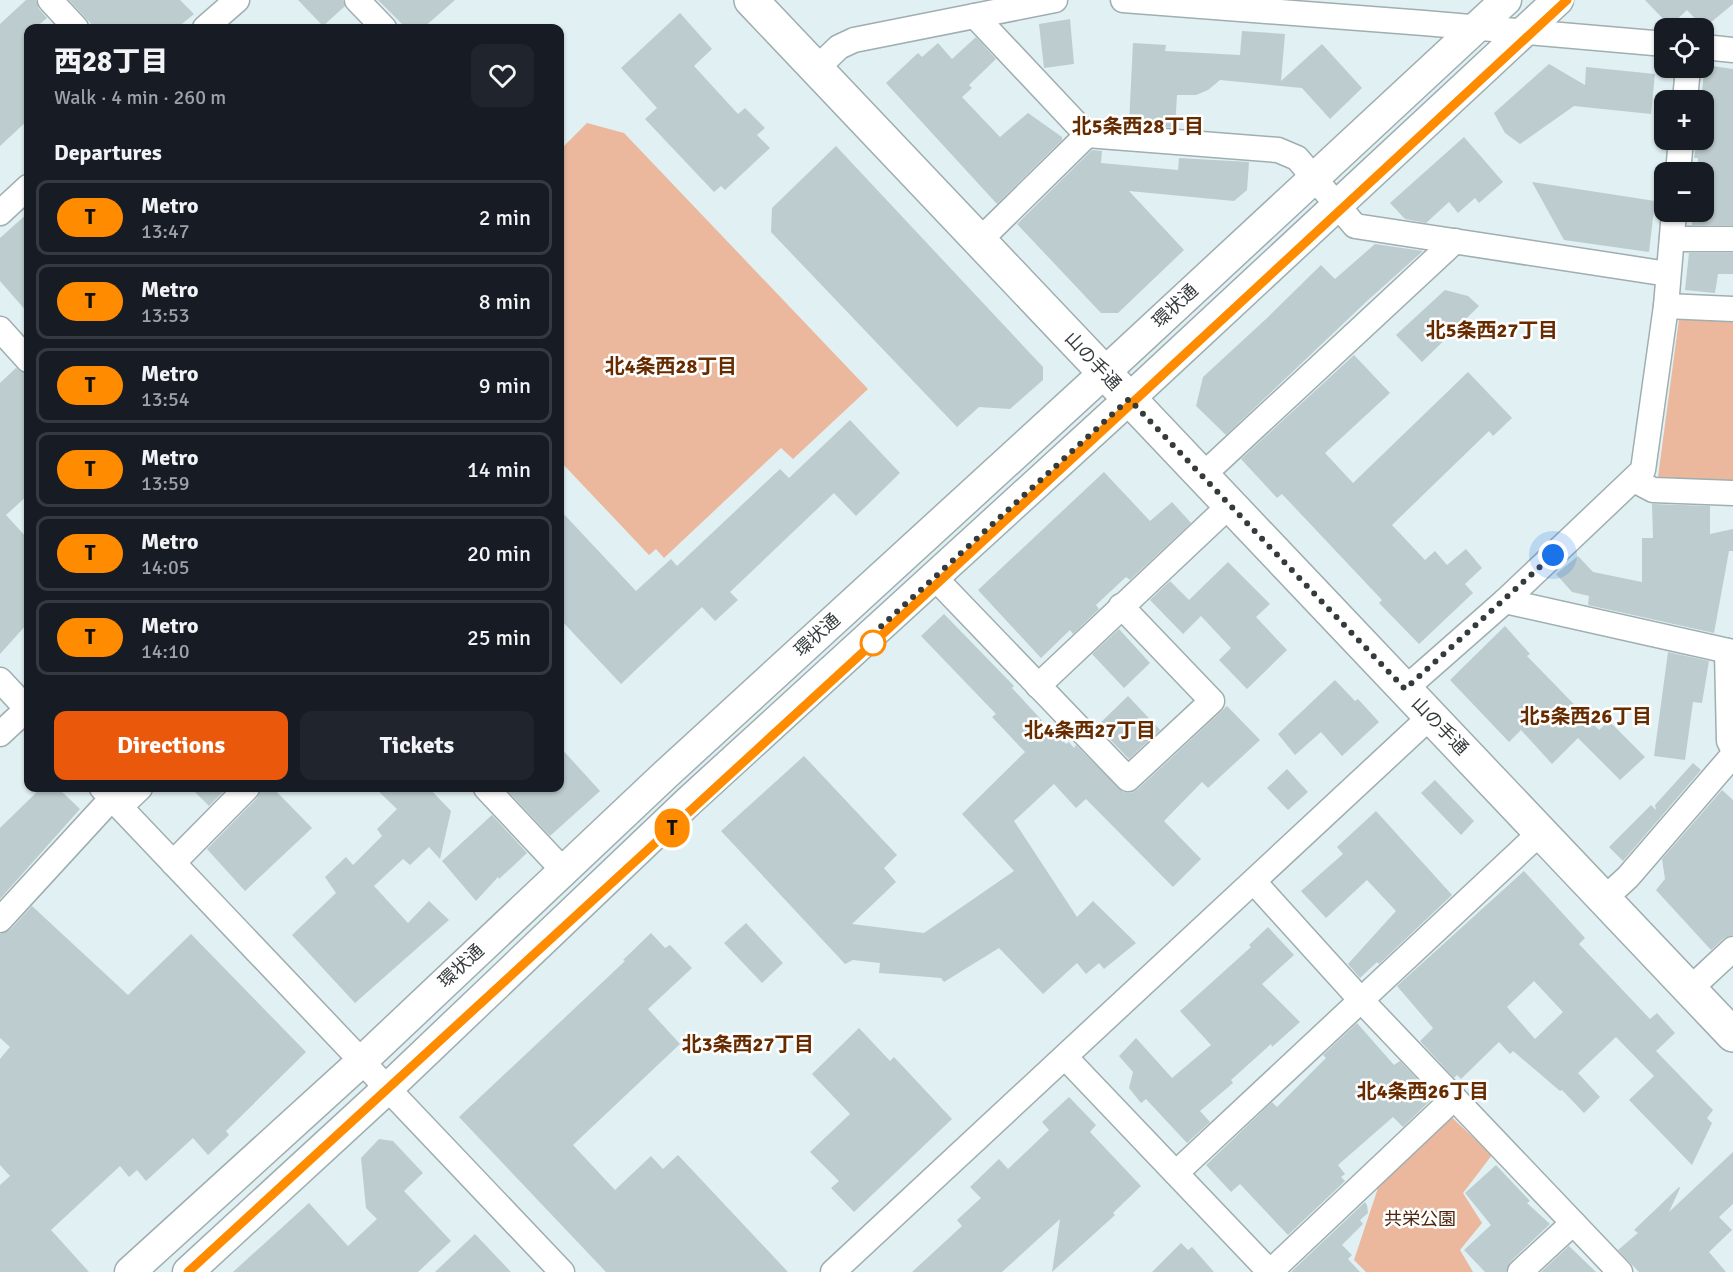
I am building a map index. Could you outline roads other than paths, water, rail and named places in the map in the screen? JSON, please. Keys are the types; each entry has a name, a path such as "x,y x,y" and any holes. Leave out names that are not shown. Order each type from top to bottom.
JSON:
{"main road":[{"name":"山の手通","path":"751,0 1733,1035"}],"street":[{"path":"50,0 72,24"},
{"path":"210,24 237,0"},
{"path":"357,0 380,24"},
{"path":"816,69 839,47 854,40 1054,0"},
{"path":"1123,0 1330,8 1476,27 1654,43"},
{"name":"環状通","path":"130,1272 362,1061 563,870 1506,0"},
{"name":"環状通","path":"188,1272 388,1088 689,801 935,578 1558,0"},
{"path":"975,16 1087,135 1278,150 1297,158 1355,226 1668,274"},
{"path":"1714,48 1733,50"},
{"path":"979,241 1087,135"},
{"path":"0,213 24,191"},
{"path":"1405,689 1505,601 1643,470 1666,306 1673,222"},
{"path":"1672,239 1733,239"},
{"path":"1202,476 1455,241"},
{"path":"1666,306 1733,309"},
{"path":"0,329 24,356"},
{"path":"1634,480 1653,490 1733,493"},
{"path":"1038,686 1230,505"},
{"path":"935,578 1128,779 1212,702 1121,606"},
{"path":"1505,601 1730,651 1729,741 1733,749"},
{"path":"0,680 24,706"},
{"path":"0,734 24,713"},
{"path":"832,1272 1431,716"},
{"path":"1604,899 1628,877 1733,755"},
{"path":"0,920 111,798 128,792"},
{"path":"174,862 243,792"},
{"path":"490,792 563,870"},
{"path":"111,798 388,1088 550,1268"},
{"path":"1176,1173 1541,832"},
{"path":"1254,882 1360,999 1620,1272"},
{"path":"1690,990 1733,949"},
{"path":"1065,1057 1270,1272 1454,1098"},
{"path":"1520,1272 1573,1223"}],"metro line":[{"name":"T","path":"188,1272 873,643 1567,0"}],"district":[{"name":"北5条西28丁目","path":"1138,126"},
{"name":"北5条西27丁目","path":"1492,330"},
{"name":"北4条西28丁目","path":"671,366"},
{"name":"北5条西26丁目","path":"1586,716"},
{"name":"北4条西27丁目","path":"1090,730"},
{"name":"北3条西27丁目","path":"748,1044"},
{"name":"北4条西26丁目","path":"1423,1091"}],"park label":[{"name":"共栄公園","path":"1420,1219"}]}
